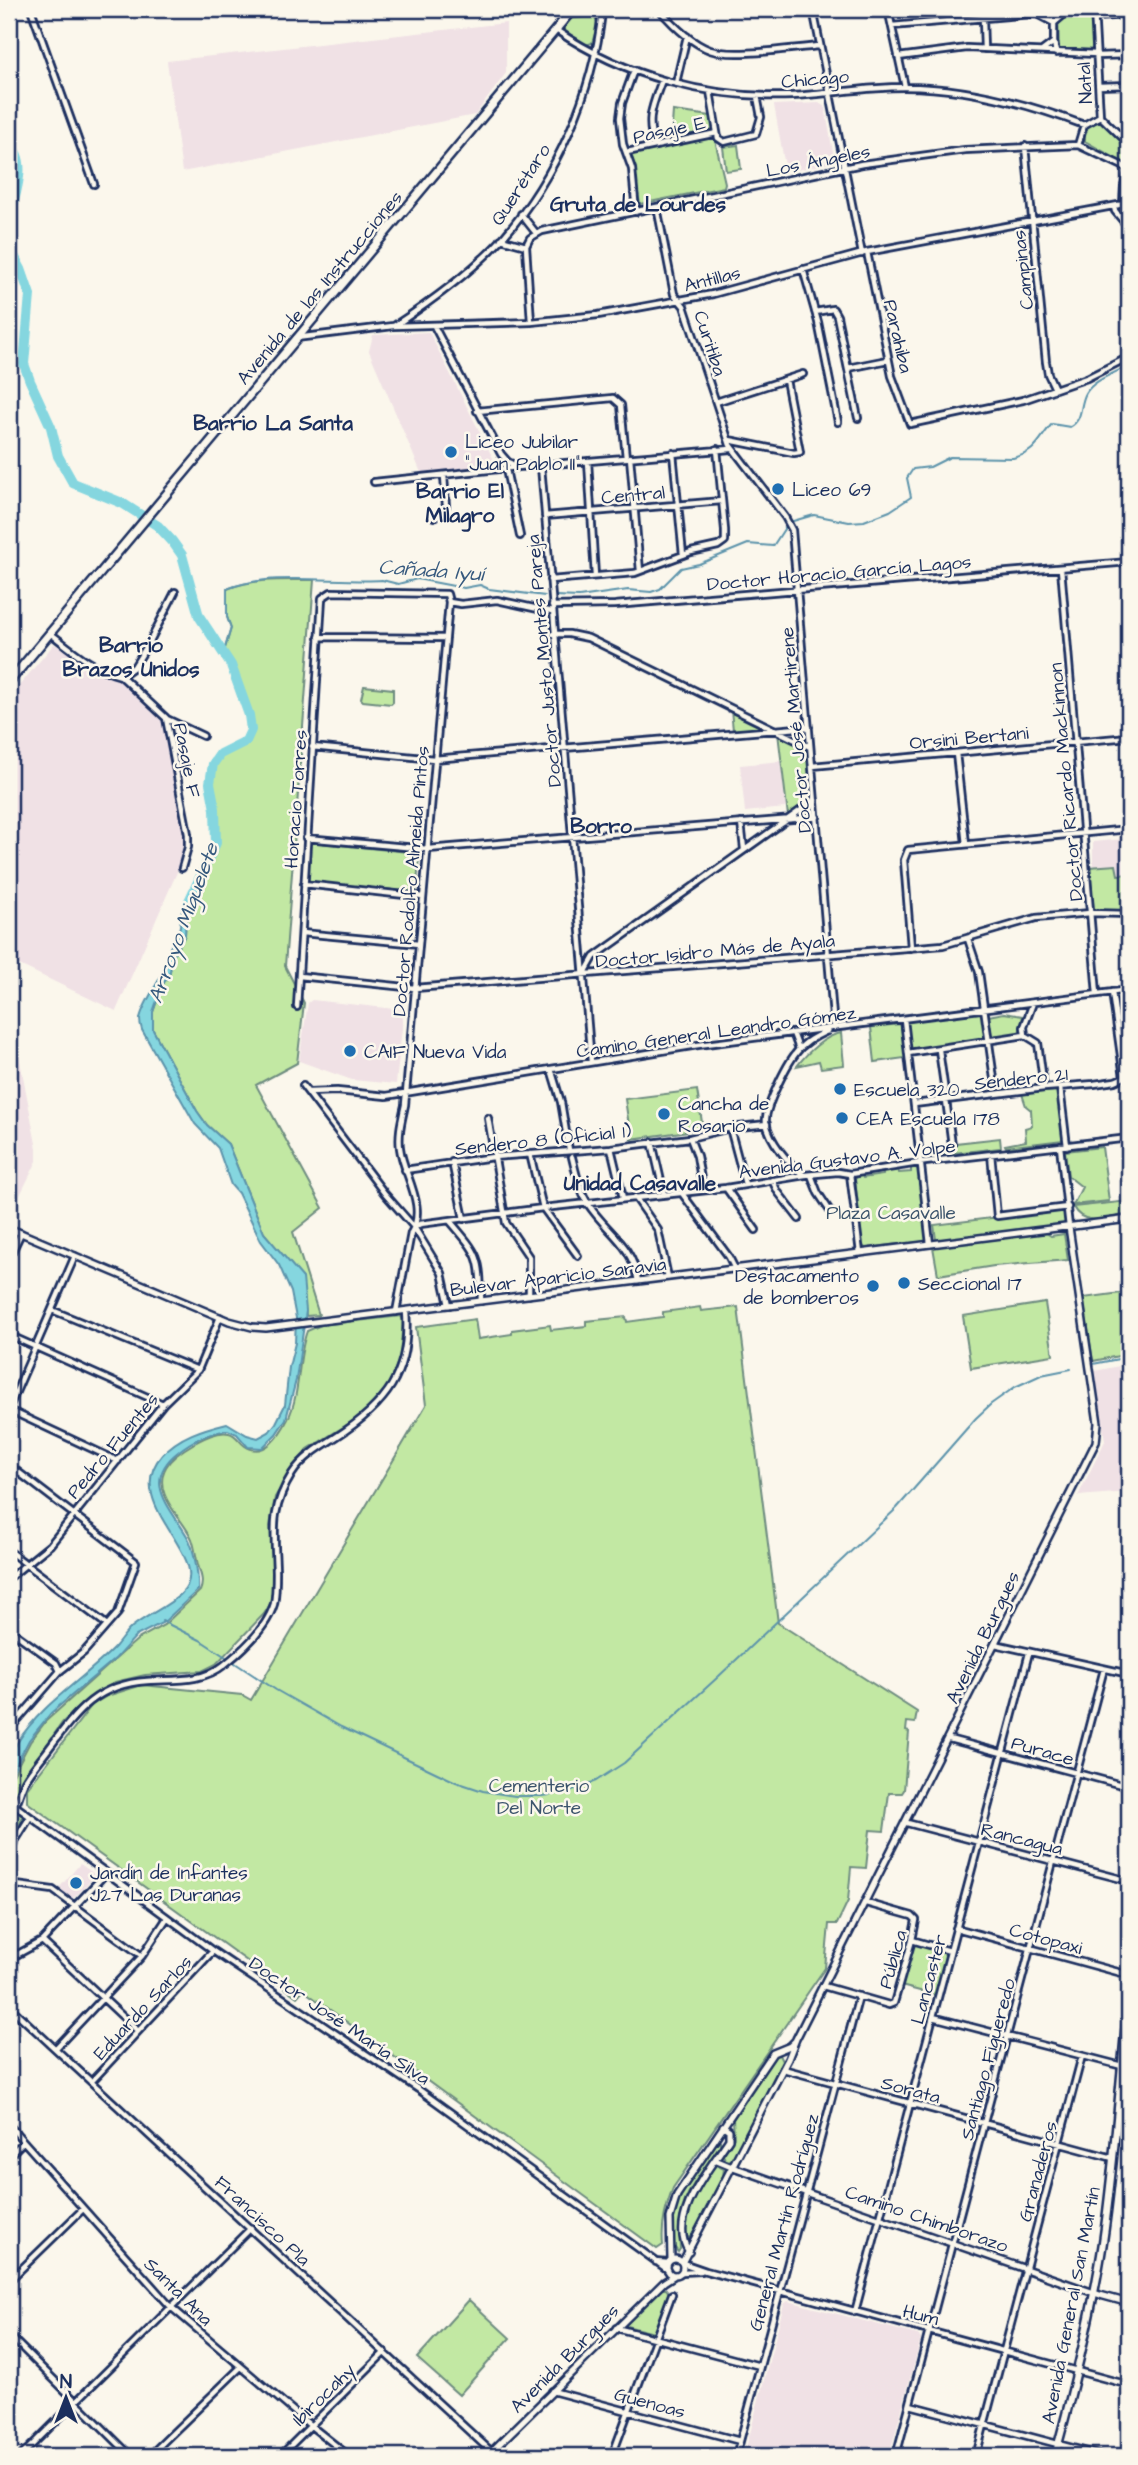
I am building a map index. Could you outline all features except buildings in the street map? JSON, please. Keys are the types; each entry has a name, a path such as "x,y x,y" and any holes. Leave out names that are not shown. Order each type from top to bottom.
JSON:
{"main road":[{"name":"Avenida de las Instrucciones","path":"9,682 570,11"},
{"name":"Avenida General San Martín","path":"1055,2456 1077,2371 1102,2246 1129,1993"}],"street":[{"path":"31,9 94,184"},
{"path":"570,11 640,9"},
{"path":"659,9 687,36 709,50 727,52 820,47"},
{"name":"Parahiba","path":"813,9 844,168 888,360 910,424 1000,406 1055,389"},
{"path":"888,9 905,87"},
{"path":"892,26 1088,9"},
{"name":"Natal","path":"1078,145 1084,125 1100,116 1094,9"},
{"name":"Querétaro","path":"393,326 442,292 501,239 521,214 568,136 588,80 602,12"},
{"path":"1054,23 1067,12"},
{"path":"1036,13 1054,23"},
{"path":"1054,13 1056,53"},
{"path":"1095,17 1129,15"},
{"path":"983,18 984,49"},
{"name":"Chicago","path":"556,29 595,54 634,71 710,91 757,96 905,87 959,91 1052,112 1084,125"},
{"path":"676,83 687,36"},
{"path":"1041,52 1055,42"},
{"path":"898,57 955,49 1129,55"},
{"path":"634,71 622,103 620,118 621,134 634,177 636,212"},
{"path":"655,146 649,128 649,116 662,79"},
{"path":"1099,86 1129,85"},
{"path":"710,91 720,141 756,134 761,117 757,96"},
{"path":"1100,116 1129,144"},
{"name":"Pasaje E","path":"627,152 717,133"},
{"name":"Los Ángeles","path":"536,233 844,168 965,150 1078,145 1129,169"},
{"name":"Campinas","path":"1025,146 1046,362 1055,389"},
{"path":"1126,204 1124,186 1129,169"},
{"name":"Antillas","path":"295,338 393,326 531,322 598,315 680,301 864,253 1126,204"},
{"path":"1114,206 1129,228"},
{"name":"Curitiba","path":"657,207 674,294 684,306 732,449"},
{"path":"521,214 536,233 526,246 531,322"},
{"path":"501,239 526,246"},
{"path":"803,269 815,312 838,422"},
{"path":"815,312 830,309 835,312 858,418"},
{"path":"434,326 504,459 520,536"},
{"path":"1055,389 1087,378 1129,357"},
{"path":"848,368 888,360"},
{"path":"716,402 803,374"},
{"path":"728,440 800,452 786,380"},
{"path":"477,411 609,398 617,400 621,405 635,508 640,571"},
{"path":"550,580 640,571 683,555 718,546 725,541 717,449"},
{"path":"374,482 732,449"},
{"name":"Doctor José Martirene","path":"732,449 789,524 834,1028"},
{"path":"673,453 683,555"},
{"path":"504,459 518,467"},
{"path":"587,461 595,576"},
{"name":"Doctor Justo Montes Pareja","path":"541,466 591,1062"},
{"path":"435,517 446,507 444,475"},
{"name":"Central","path":"545,516 722,501"},
{"name":"Doctor Horacio García Lagos","path":"449,602 461,604 497,600 552,609 589,607 1129,562"},
{"name":"Doctor Ricardo Mackinnon","path":"1061,568 1097,994"},
{"path":"121,676 134,667 175,592"},
{"name":"Horacio Torres","path":"297,1007 321,602 324,594 331,592 447,594"},
{"name":"Doctor Rodolfo Almeida Pintos","path":"396,1312 414,1227 413,1190 399,1147 399,1131 406,1092 428,849 449,602 447,594"},
{"name":"Pasaje F","path":"50,633 84,659 121,676 166,718 188,834 183,868"},
{"path":"554,634 588,638 810,747"},
{"path":"319,637 446,638"},
{"path":"166,718 203,736"},
{"path":"312,747 434,759 809,727"},
{"name":"Orsini Bertani","path":"812,765 1129,737"},
{"path":"956,753 966,844"},
{"path":"584,974 594,957 815,800"},
{"path":"306,838 428,849 817,817"},
{"path":"741,823 744,849"},
{"path":"911,948 904,860 906,852 911,849 1129,829"},
{"path":"304,884 423,897"},
{"name":"Doctor Isidro Más de Ayala","path":"299,976 415,988 943,945 1036,918 1090,912 1129,915"},
{"path":"302,933 419,944"},
{"path":"968,939 979,972 995,1086"},
{"name":"Camino General Leandro Gómez","path":"309,1092 337,1091 386,1096 792,1032 1129,990"},
{"path":"1112,992 1127,1076"},
{"path":"1025,1035 1024,1027 1033,1002"},
{"path":"904,1019 930,1244"},
{"path":"830,1211 808,1175 795,1169 766,1124 769,1107 799,1049 809,1040 834,1028"},
{"path":"792,1032 799,1049"},
{"path":"908,1053 1025,1035 1038,1043 1044,1088"},
{"path":"939,1050 945,1093"},
{"path":"551,1069 569,1150"},
{"name":"Sendero 21","path":"914,1104 1115,1081 1127,1076"},
{"path":"303,1086 385,1194 414,1227 442,1273 449,1305"},
{"path":"1060,1088 1067,1146"},
{"path":"946,1100 952,1145"},
{"path":"488,1118 506,1223 529,1257 529,1295"},
{"name":"Sendero 8 (Oficial 1)","path":"405,1170 493,1157 611,1148 690,1138 730,1128 766,1124"},
{"path":"730,1128 744,1184"},
{"path":"690,1138 697,1156 703,1190"},
{"name":"Avenida Gustavo A. Volpe","path":"414,1227 420,1224 623,1198 726,1188 808,1175 838,1172 850,1174 1129,1138"},
{"path":"652,1142 664,1194"},
{"path":"1060,1146 1069,1227"},
{"path":"611,1148 623,1198"},
{"path":"530,1154 543,1208 578,1256"},
{"path":"991,1154 998,1216 1068,1207"},
{"path":"572,1157 579,1187 588,1203 633,1258 638,1281"},
{"path":"452,1163 464,1219"},
{"path":"850,1174 860,1253"},
{"path":"772,1180 799,1219"},
{"path":"726,1188 756,1230"},
{"path":"681,1192 735,1269"},
{"path":"635,1197 658,1230 668,1278"},
{"name":"Bulevar Aparicio Saravia","path":"9,1228 220,1317 252,1327 406,1311 1129,1219"},
{"path":"450,1220 477,1252 481,1301"},
{"name":"Avenida Burgues","path":"682,2263 907,1823 1094,1447 1098,1423 1069,1227"},
{"path":"9,1258 21,1233"},
{"path":"75,1256 9,1409 118,1461"},
{"path":"52,1310 198,1370"},
{"path":"15,1806 27,1778 76,1713 97,1696 131,1683 185,1680 201,1676 222,1667 260,1629 274,1602 274,1522 282,1492 293,1472 306,1458 362,1420 389,1393 402,1362 407,1339 406,1311"},
{"name":"Pedro Fuentes","path":"9,1578 50,1545 163,1404 198,1370 220,1317"},
{"path":"9,1335 163,1404"},
{"path":"9,1465 136,1562 121,1607 84,1652 60,1671 9,1730"},
{"path":"9,1551 107,1625"},
{"path":"9,1629 56,1663 60,1671"},
{"path":"995,1644 1129,1674"},
{"name":"Lancaster","path":"855,2312 1029,1653"},
{"name":"Santiago Figueredo","path":"896,2456 1104,1669"},
{"name":"Purace","path":"949,1739 1129,1787"},
{"name":"Doctor José María Silva","path":"9,1801 213,1951 418,2089 668,2271"},
{"path":"30,1817 15,1841 9,1882 53,1890 142,1956"},
{"name":"Rancagua","path":"907,1823 1129,1881"},
{"path":"9,1959 42,1941 106,1873"},
{"name":"Pública","path":"859,1996 892,2004 916,1920 912,1916 866,1903"},
{"path":"56,2048 142,1956 167,1918"},
{"name":"Cotopaxi","path":"956,1928 1129,1975"},
{"path":"912,1940 950,1951"},
{"path":"42,1941 138,2031"},
{"name":"Eduardo Sarlos","path":"92,2081 213,1951"},
{"path":"823,1986 859,1996"},
{"name":"General Martín Rodríguez","path":"736,2456 859,1996"},
{"name":"Francisco Pla","path":"9,2006 385,2352 492,2455"},
{"path":"933,2017 1122,2066"},
{"name":"Avenida Burgues","path":"670,2261 669,2226 677,2195 773,2053 790,2046 796,2039"},
{"path":"777,2052 784,2054 783,2066"},
{"name":"Granaderos","path":"976,2456 1082,2056"},
{"name":"Sorata","path":"783,2066 835,2083 1113,2158"},
{"name":"Santa Ana","path":"9,2125 171,2308 349,2456"},
{"name":"Avenida Burgues","path":"689,2252 683,2233 687,2206 729,2139 729,2130 723,2126"},
{"path":"9,2156 23,2141"},
{"name":"Camino Chimborazo","path":"716,2160 1093,2293 1129,2303"},
{"path":"9,2281 83,2209"},
{"path":"21,2456 251,2228"},
{"path":"655,2262 677,2259 682,2263 682,2272 675,2275 668,2271 670,2261"},
{"name":"Hum","path":"682,2263 706,2272 1129,2385"},
{"name":"Avenida Burgues","path":"664,2281 668,2271"},
{"name":"Hum","path":"682,2272 706,2272"},
{"name":"Avenida Burgues","path":"492,2455 616,2328 664,2281 675,2275"},
{"path":"612,2456 672,2294"},
{"path":"616,2328 760,2365"},
{"path":"9,2335 131,2456"},
{"name":"Ibirocahy","path":"280,2456 385,2352"},
{"path":"149,2456 242,2367"},
{"name":"Guenoas","path":"552,2391 740,2441"},
{"path":"910,2405 1103,2456"}],"shaded area":[{"path":"506,23 506,73 475,115 182,172 167,61"},
{"path":"819,103 825,107 834,158 831,163 786,172 774,105"},
{"path":"429,332 496,464 493,469 422,475 369,351 373,335"},
{"path":"54,644 124,682 165,720 184,834 181,863 116,1011 9,960 9,698"},
{"path":"781,761 786,808 745,812 740,765"},
{"path":"1123,839 1129,841 1129,874 1117,875 1116,865 1093,867 1093,842"},
{"name":"CAIF Nueva Vida","path":"312,1000 404,1010 396,1084 352,1080 299,1061 308,1003"},
{"path":"16,1040 37,1161 10,1215 9,1041"},
{"path":"1129,1364 1129,1492 1078,1496 1105,1441 1095,1371"},
{"name":"Jardín de Infantes J27 Las Duranas","path":"80,1864 93,1873 94,1877 72,1898 59,1888"},
{"path":"788,2301 918,2335 921,2339 889,2456 744,2456 784,2304"}],"green space":[{"path":"1091,12 1093,51 1059,50 1058,15"},
{"path":"593,15 598,24 592,43 586,45 564,30 572,16"},
{"path":"673,111 711,116 713,131 671,140"},
{"path":"1102,121 1129,146 1129,163 1124,163 1085,141 1085,131 1089,125"},
{"path":"714,136 724,187 640,204 631,155"},
{"path":"738,145 741,169 726,171 723,147"},
{"path":"314,580 285,966 304,1003 297,1063 256,1085 323,1208 293,1232 319,1315 306,1316 302,1278 264,1233 228,1144 207,1125 197,1111 153,1030 153,1012 169,975 174,954 185,935 186,916 216,843 215,809 210,783 213,764 220,754 246,741 251,730 237,678 223,655 231,628 227,617 227,589 259,581"},
{"path":"364,686 393,689 393,702 363,701 361,699"},
{"path":"731,710 766,727 766,729 733,730"},
{"path":"778,733 804,746 811,770 811,797 788,816"},
{"path":"309,842 419,853 417,889 415,892 307,882"},
{"path":"1116,865 1118,875 1129,874 1129,913 1094,910 1089,867"},
{"path":"982,1012 986,1039 911,1050 907,1022"},
{"path":"1004,1013 1023,1016 1019,1034 992,1036 988,1016"},
{"path":"901,1024 905,1058 875,1062 871,1027"},
{"path":"841,1033 844,1065 821,1068 819,1061 797,1066 822,1041"},
{"name":"Cancha de Rosario","path":"697,1090 703,1129 631,1139 625,1099"},
{"path":"1057,1091 1063,1140 1006,1147 1005,1145 1026,1141 1025,1128 1032,1126 1031,1110 1026,1106 1022,1094"},
{"path":"1000,1138 1001,1148 934,1155 933,1151 956,1146 956,1143"},
{"path":"1102,1147 1109,1201 1073,1205 1082,1187 1068,1176 1065,1151"},
{"name":"Plaza Casavalle","path":"911,1168 917,1168 919,1171 927,1241 865,1248 862,1244 855,1179 862,1174 863,1178 883,1175 883,1171 911,1172"},
{"path":"1129,1201 1129,1214 1106,1219 1083,1217 1073,1207"},
{"path":"1064,1209 1066,1224 936,1240 934,1225"},
{"path":"1046,1233 1051,1236 1064,1234 1068,1260 994,1266 938,1275 933,1247"},
{"path":"1129,1292 1129,1354 1093,1361 1083,1298"},
{"path":"1045,1303 1053,1355 971,1368 963,1316"},
{"name":"Cementerio Del Norte","path":"700,1307 701,1311 738,1307 778,1623 917,1712 915,1723 907,1722 906,1731 909,1732 904,1790 902,1793 889,1793 884,1831 870,1830 866,1868 851,1867 848,1901 837,1924 829,1924 825,1968 673,2188 665,2216 663,2245 657,2249 303,1990 297,1997 27,1802 27,1789 92,1705 107,1696 142,1685 242,1695 251,1700 426,1405 416,1327 475,1319 478,1339 512,1334 512,1330 550,1325 551,1330 586,1326 586,1321 626,1317 627,1322 663,1317 663,1312"},
{"path":"401,1316 400,1357 388,1386 361,1416 308,1449 275,1497 270,1526 275,1596 264,1614 216,1664 202,1671 145,1675 115,1682 76,1709 62,1723 20,1784 14,1800 9,1796 9,1782 30,1742 46,1721 138,1639 164,1625 200,1591 202,1578 192,1539 162,1487 162,1477 170,1461 194,1443 222,1433 232,1434 252,1449 265,1447 281,1432 292,1409 307,1331 321,1325"},
{"path":"9,1806 23,1816 9,1852"},
{"path":"913,1943 947,1952 935,1995 901,1986"},
{"path":"779,2055 782,2061 736,2154 732,2160 726,2161 723,2155 734,2137 733,2118 775,2056"},
{"path":"720,2141 720,2147 688,2194 681,2217 678,2252 672,2240 671,2226 675,2211 690,2180 716,2142"},
{"path":"716,2165 724,2169 723,2176 692,2236 688,2238 685,2220 688,2210 697,2190"},
{"path":"662,2289 669,2293 654,2333 626,2326 626,2323"},
{"path":"469,2300 510,2338 459,2395 417,2358"}],"water":[{"path":"194,892 194,900 186,916 185,935 174,954 169,975 153,1012 153,1030 197,1111 207,1125 228,1144 264,1233 303,1278 306,1311 296,1380 286,1419 262,1448 248,1447 237,1434 228,1430 195,1441 167,1463 161,1473 162,1494 190,1541 196,1562 198,1590 164,1622 136,1636 116,1658 51,1713 29,1740 9,1778 10,1755 38,1716 103,1659 132,1627 181,1594 189,1580 187,1564 180,1547 158,1511 152,1493 152,1474 162,1455 184,1438 227,1423 258,1438 269,1432 285,1405 289,1367 295,1343 296,1318 291,1292 279,1265 261,1241 238,1193 231,1185 218,1148 195,1124 140,1023 143,1008 164,971 169,950 178,934 183,907"}],"waterway":[{"name":"Arroyo Miguelete","path":"9,144 19,161 18,182 9,223"},
{"name":"Arroyo Miguelete","path":"9,239 30,295 24,364 51,427 58,456 73,483 122,503 158,526 172,541 182,555 199,616 231,665 249,715 251,730 246,741 220,754 213,764 210,783 215,809 216,843 189,901"},
{"name":"Cañada Iyuí","path":"793,521 814,515 849,522 864,521 890,511 911,497 907,478 913,469 930,467 950,457 1013,458 1021,455 1036,445 1052,424 1070,427 1074,424 1090,388 1129,365"},
{"name":"Cañada Iyuí","path":"555,596 579,597 628,590 651,592 660,589 681,568 699,564 748,544 773,546 786,526"},
{"name":"Cañada Iyuí","path":"223,655 231,628 227,617 227,589 263,580 382,580 398,584 417,579 464,588 480,585 489,589 545,596"},
{"path":"1093,1364 1129,1357"},
{"path":"162,1621 200,1640 276,1690 341,1727 456,1782 483,1791 515,1796 543,1796 567,1792 596,1781 624,1763 718,1677 897,1508 991,1404 1015,1387 1041,1375 1071,1369"}],"place":[{"name":"Liceo Jubilar \"Juan Pablo II\"","path":"451,452"},
{"name":"Liceo 69","path":"778,489"},
{"name":"CAIF Nueva Vida","path":"350,1051"},
{"name":"Escuela 320","path":"840,1089"},
{"name":"Cancha de Rosario","path":"664,1114"},
{"name":"CEA Escuela 178","path":"842,1118"},
{"name":"Seccional 17","path":"904,1283"},
{"name":"Destacamento de bomberos","path":"873,1286"},
{"name":"Jardín de Infantes J27 Las Duranas","path":"76,1883"}],"district":[{"name":"Gruta de Lourdes","path":"638,204"},
{"name":"Barrio La Santa","path":"273,423"},
{"name":"Barrio El Milagro","path":"460,503"},
{"name":"Barrio Brazos Unidos","path":"131,657"},
{"name":"Borro","path":"601,826"},
{"name":"Unidad Casavalle","path":"640,1183"}]}
